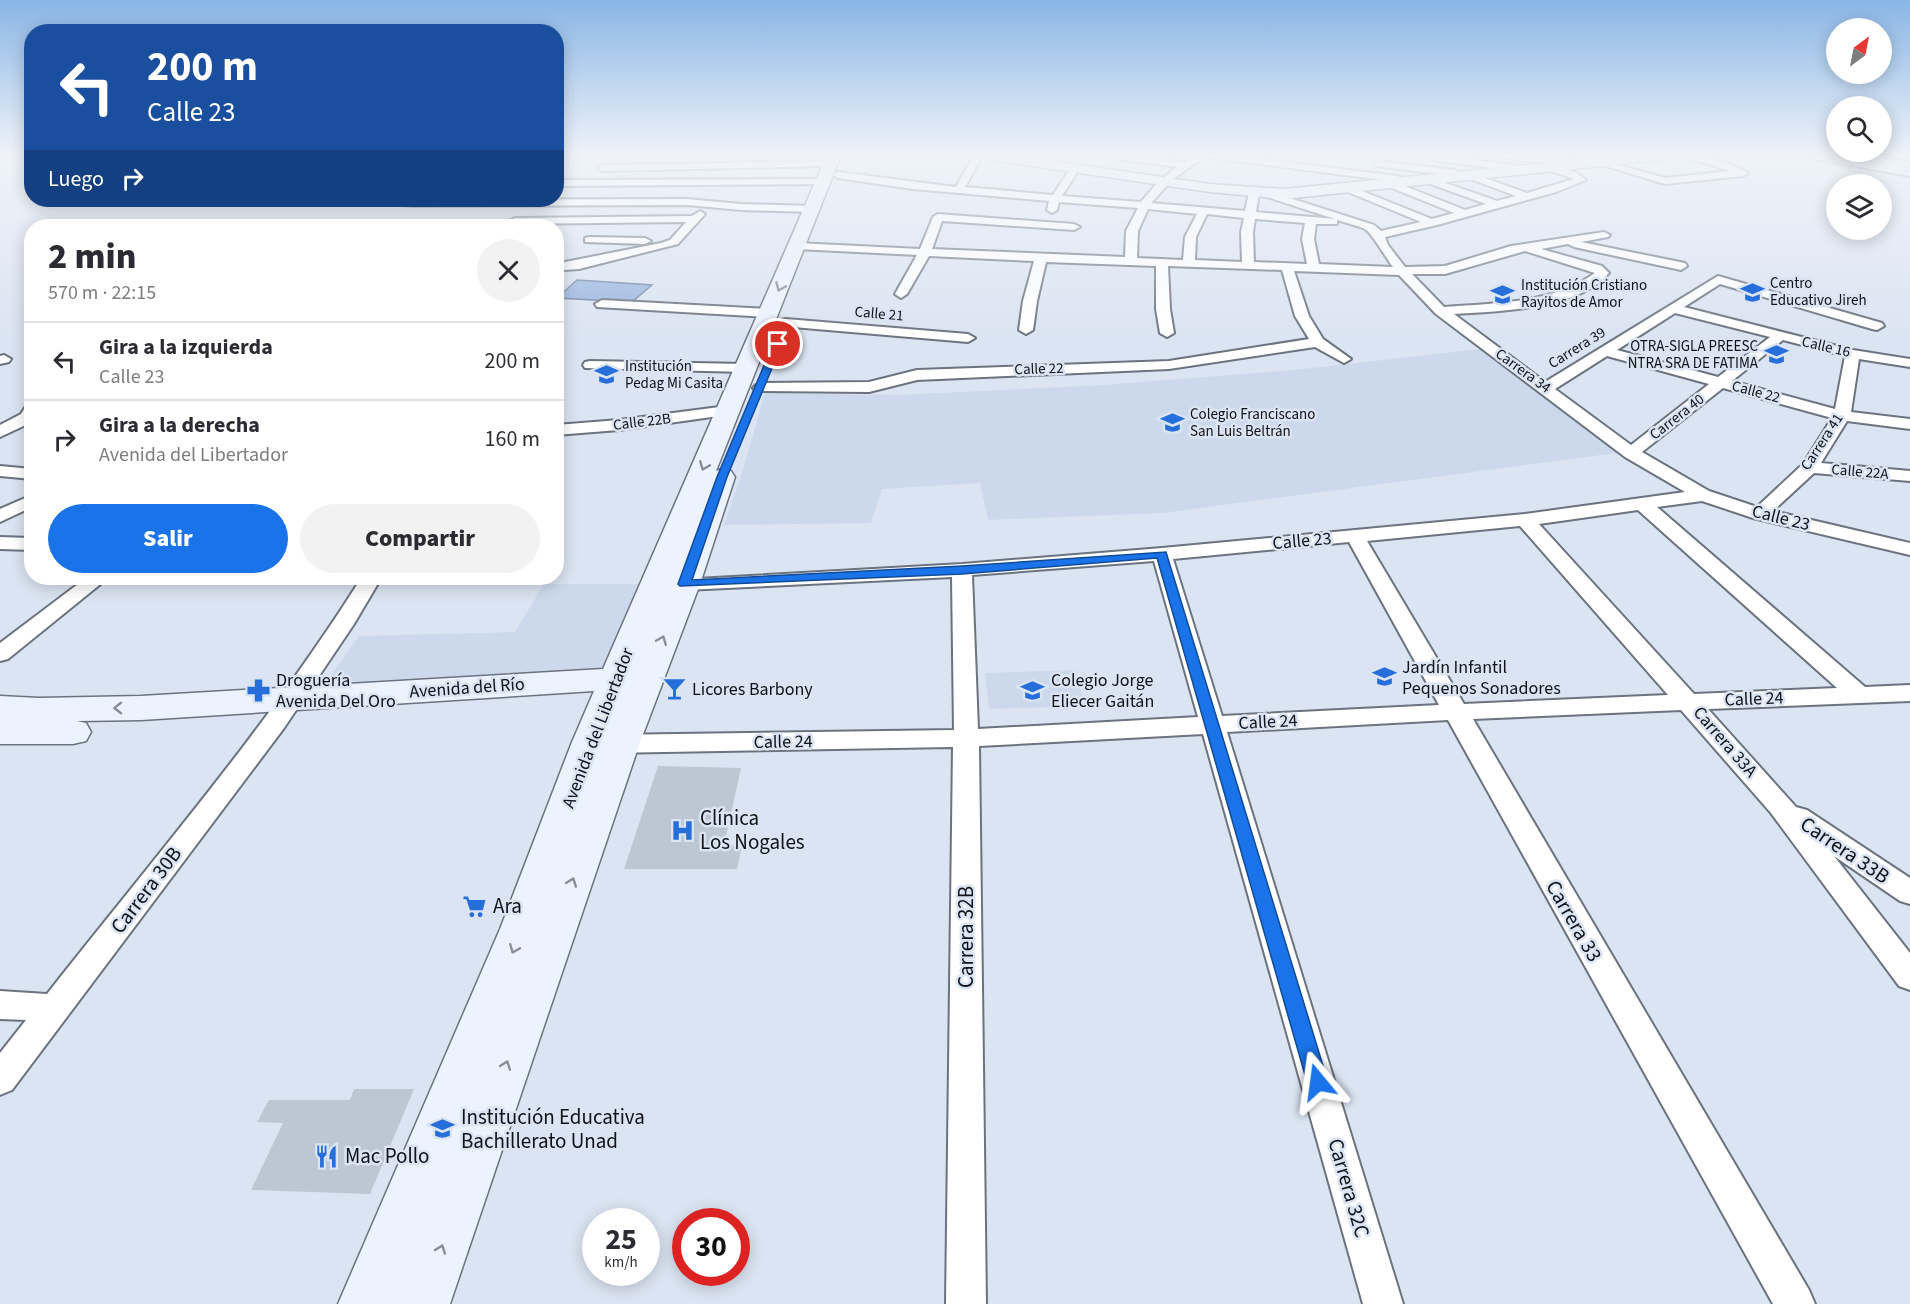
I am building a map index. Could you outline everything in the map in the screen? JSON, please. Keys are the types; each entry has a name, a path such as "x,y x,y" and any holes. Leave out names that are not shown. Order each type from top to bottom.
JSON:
{"main road":[{"name":"Avenida del Libertador","path":"804,246 811,216"},
{"name":"Avenida del Libertador","path":"628,688 685,584 753,378 817,216"},
{"name":"Avenida del Libertador","path":"380,1303 522,929 628,688 727,411 753,378"},
{"name":"Avenida del Río","path":"0,732 123,730 282,710 628,688"},
{"name":"Avenida del Río","path":"0,708 282,710"},
{"name":"Avenida del Libertador","path":"421,1304 605,744"}],"street":[{"path":"564,266 674,242 697,216"},
{"path":"1131,261 1132,229 1141,216"},
{"path":"1190,263 1187,251 1193,227 1201,216"},
{"path":"1236,216 1365,224"},
{"path":"1340,216 1365,224"},
{"path":"1415,216 1433,223"},
{"path":"1379,235 1458,216"},
{"path":"901,294 925,252 938,217 994,238 1048,245 1131,261 1314,269 1445,270 1525,247 1604,235"},
{"path":"1248,266 1249,217"},
{"path":"564,220 693,219"},
{"path":"1311,221 1308,239 1314,269"},
{"name":"Carrera 34","path":"1365,224 1379,235 1382,245 1402,271 1441,311 1631,453 1703,495"},
{"path":"1026,330 1030,301 1048,245 1074,227"},
{"path":"804,246 925,252 994,238 1048,245"},
{"path":"588,240 674,242"},
{"path":"1562,241 1681,266"},
{"path":"1441,311 1526,304 1591,284 1603,273 1598,269 1525,247"},
{"path":"1162,262 1163,309 1167,333"},
{"path":"1287,268 1302,316 1318,342 1344,359"},
{"name":"Carrera 39","path":"1546,388 1718,280 1877,326"},
{"name":"Calle 21","path":"602,304 777,318 968,338"},
{"name":"Calle 16","path":"1673,308 1853,354 1910,363"},
{"name":"Carrera 40","path":"1631,453 1780,336"},
{"name":"Calle 22","path":"590,365 869,387 917,375 1169,365 1318,342"},
{"name":"Calle 22","path":"1605,351 1842,416 1910,424"},
{"name":"Carrera 41","path":"1760,514 1810,467 1842,416 1853,354"},
{"name":"Calle 22B","path":"564,429 619,425 727,411"},
{"path":"0,432 24,419"},
{"name":"Calle 22A","path":"1810,467 1910,476"},
{"path":"0,471 24,473"},
{"name":"Calle 23","path":"685,584 962,570 1162,554 1525,520 1703,495 1760,514 1909,550"},
{"path":"0,516 24,504"},
{"path":"1643,504 1859,695"},
{"name":"Carrera 33A","path":"1525,520 1689,701 1780,806 1910,977"},
{"name":"Carrera 33","path":"1355,536 1795,1304"},
{"path":"0,543 24,544"},
{"name":"Carrera 32C","path":"1162,554 1383,1304"},
{"name":"Carrera 32B","path":"962,570 966,738 966,1304"},
{"path":"0,654 89,585"},
{"name":"Carrera 30B","path":"0,1079 282,710 343,624 365,585"},
{"name":"Calle 24","path":"605,744 966,738 1454,712 1910,693"},
{"name":"Carrera 33B","path":"1780,806 1910,893"},
{"path":"0,1005 54,1008"}],"shaded area":[{"name":"Colegio Franciscano San Luis Beltrán","path":"1490,348 1624,452 1162,513 988,520 980,483 882,489 871,523 724,525 741,477 765,393 899,395 1103,385 1294,370"},
{"path":"646,584 612,671 321,689 359,636 515,632 543,585"},
{"name":"Colegio Jorge Eliecer Gaitán","path":"1076,670 1084,706 989,709 985,673"}],"water":[{"path":"577,280 652,285 632,302 564,298 564,292"}],"building":[{"name":"Clínica Los Nogales","path":"658,766 741,768 724,845 742,846 737,869 624,869"},
{"name":"Mac Pollo","path":"354,1089 414,1089 370,1194 251,1190 283,1123 257,1122 269,1100 350,1100"}],"place":[{"name":"Centro Educativo Jireh","path":"1752,292"},
{"name":"Institución Cristiano Rayitos de Amor","path":"1503,294"},
{"name":"OTRA-SIGLA PREESC NTRA SRA DE FATIMA","path":"1776,355"},
{"name":"Institución Pedag Mi Casita","path":"607,375"},
{"name":"Colegio Franciscano San Luis Beltrán","path":"1172,423"},
{"name":"Jardín Infantil Pequenos Sonadores","path":"1384,677"},
{"name":"Licores Barbony","path":"674,689"},
{"name":"Droguería Avenida Del Oro","path":"258,690"},
{"name":"Colegio Jorge Eliecer Gaitán","path":"1033,690"},
{"name":"Clínica Los Nogales","path":"682,830"},
{"name":"Ara","path":"475,906"},
{"name":"Institución Educativa Bachillerato Unad","path":"443,1129"},
{"name":"Mac Pollo","path":"327,1156"}],"route":[{"path":"778,344 722,477 685,584 962,570 1162,554 1318,1082"}]}
